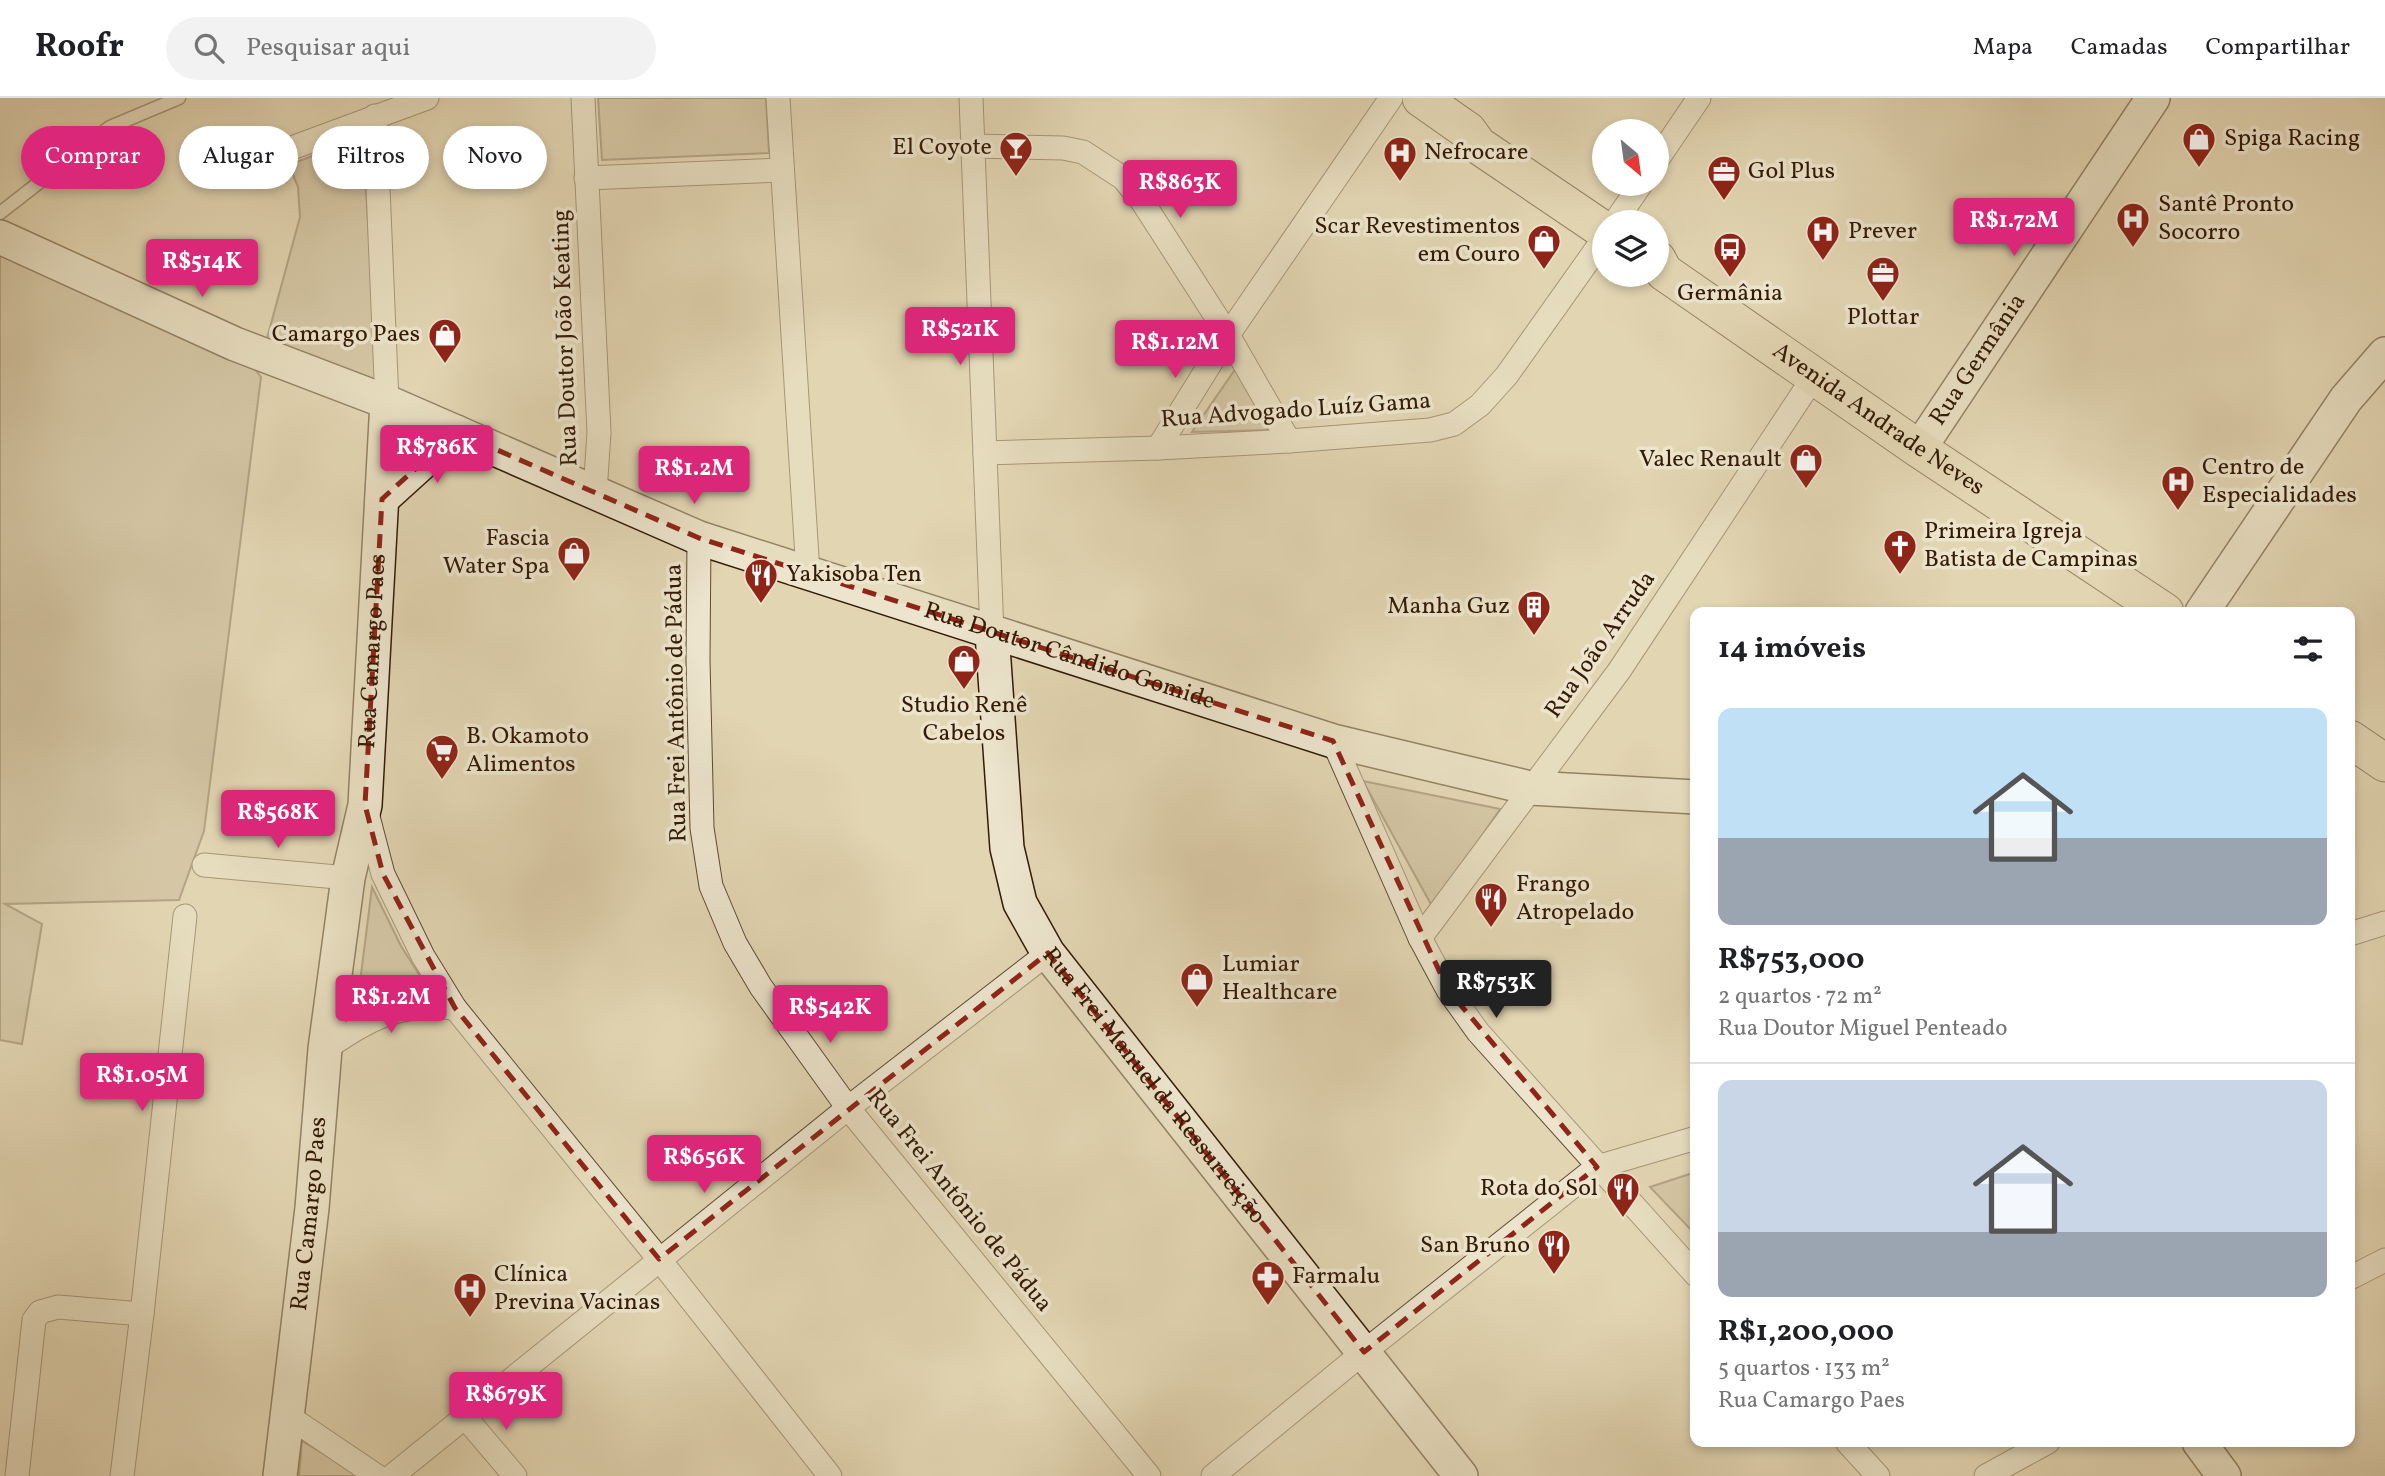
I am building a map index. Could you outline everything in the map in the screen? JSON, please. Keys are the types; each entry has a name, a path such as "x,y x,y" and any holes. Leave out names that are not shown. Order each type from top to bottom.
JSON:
{"main road":[{"path":"1403,98 1406,105 1460,144 1478,145"},
{"path":"1421,98 1468,131 1478,145 1592,222"},
{"name":"Avenida Andrade Neves","path":"1669,275 1919,449 2157,607"},
{"path":"2355,742 2385,763"}],"street":[{"path":"298,145 427,98"},
{"name":"Rua Doutor João Keating","path":"583,98 599,432 595,493"},
{"path":"778,98 808,573"},
{"path":"971,98 992,633"},
{"path":"1158,448 1228,335 1391,98"},
{"path":"1670,141 1699,98"},
{"name":"Rua Germânia","path":"1919,449 2154,98"},
{"name":"Rua Camargo Paes","path":"281,1476 312,1208 325,1049 348,878 365,805 387,401 375,116"},
{"path":"973,146 1063,148 1083,152 1123,178 1142,201 1228,335 1289,441"},
{"path":"586,178 782,170"},
{"name":"Rua Doutor Cândido Gomide","path":"0,237 235,344 387,401 699,538 1333,741 1530,788 1690,797"},
{"name":"Rua Advogado Luíz Gama","path":"985,453 1289,441 1430,430 1454,424 1468,416 1507,375 1592,255"},
{"path":"2205,607 2346,399 2385,354"},
{"name":"Rua João Arruda","path":"1420,938 1619,671 1815,375"},
{"path":"382,499 456,432"},
{"name":"Rua Frei Antônio de Pádua","path":"699,538 698,660 702,828 711,886 735,943 761,987 848,1108 1149,1476"},
{"name":"Rua Frei Manuel da Ressurreição","path":"992,633 1007,848 1020,903 1048,953 1461,1476"},
{"path":"1333,741 1420,938 1448,990 1478,1032 1690,1268"},
{"path":"365,805 383,874 423,956 455,1008 659,1259 830,1476"},
{"path":"204,865 348,878"},
{"path":"122,1476 185,916"},
{"path":"2355,932 2385,923"},
{"path":"392,1476 848,1108 1048,953"},
{"path":"325,1049 359,1026 392,1011 425,1005 455,1008"},
{"path":"1213,1476 1597,1167 1690,1140"},
{"path":"2355,1275 2385,1259"},
{"path":"17,1476 34,1320 40,1312 58,1307 142,1314"},
{"path":"288,1416 377,1476"},
{"path":"464,1416 515,1476"},
{"path":"1852,1447 1878,1476"},
{"path":"1986,1476 2039,1447"},
{"path":"2203,1447 2224,1476"}],"lane":[{"path":"0,213 110,127 178,98"}],"highlighted area":[{"path":"456,432 699,538 1333,741 1448,990 1597,1167 1364,1352 1048,953 659,1259 455,1008 383,874 365,805 382,499"}],"shaded area":[{"path":"598,98 766,98 769,153 602,160"},
{"path":"312,156 312,189 366,189 378,395 266,342 300,217 298,161"},
{"path":"0,245 235,344 261,377 204,831 179,900 5,904 42,924 22,1044 0,1040"},
{"path":"1236,368 1268,430 1192,432"},
{"path":"1363,781 1500,809 1433,908"},
{"path":"372,887 401,946 430,992 392,998 356,1014"},
{"path":"1690,1174 1690,1229 1650,1187"},
{"path":"302,1441 361,1476 299,1476"}],"place":[{"name":"Spiga Racing","path":"2199,169"},
{"name":"El Coyote","path":"1016,178"},
{"name":"Nefrocare","path":"1400,183"},
{"name":"Gol Plus","path":"1724,202"},
{"name":"Santê Pronto Socorro","path":"2133,249"},
{"name":"Prever","path":"1823,262"},
{"name":"Scar Revestimentos em Couro","path":"1544,271"},
{"name":"Germânia","path":"1730,279"},
{"name":"Plottar","path":"1883,303"},
{"name":"Camargo Paes","path":"445,365"},
{"name":"Valec Renault","path":"1806,490"},
{"name":"Centro de Especialidades","path":"2178,512"},
{"name":"Primeira Igreja Batista de Campinas","path":"1900,576"},
{"name":"Fascia Water Spa","path":"574,583"},
{"name":"Yakisoba Ten","path":"761,605"},
{"name":"Manha Guz","path":"1534,637"},
{"name":"Studio Renê Cabelos","path":"964,691"},
{"name":"B. Okamoto Alimentos","path":"442,781"},
{"name":"Frango Atropelado","path":"1491,929"},
{"name":"Lumiar Healthcare","path":"1197,1009"},
{"name":"Rota do Sol","path":"1623,1219"},
{"name":"San Bruno","path":"1554,1276"},
{"name":"Farmalu","path":"1268,1307"},
{"name":"Clínica Previna Vacinas","path":"470,1319"}]}
